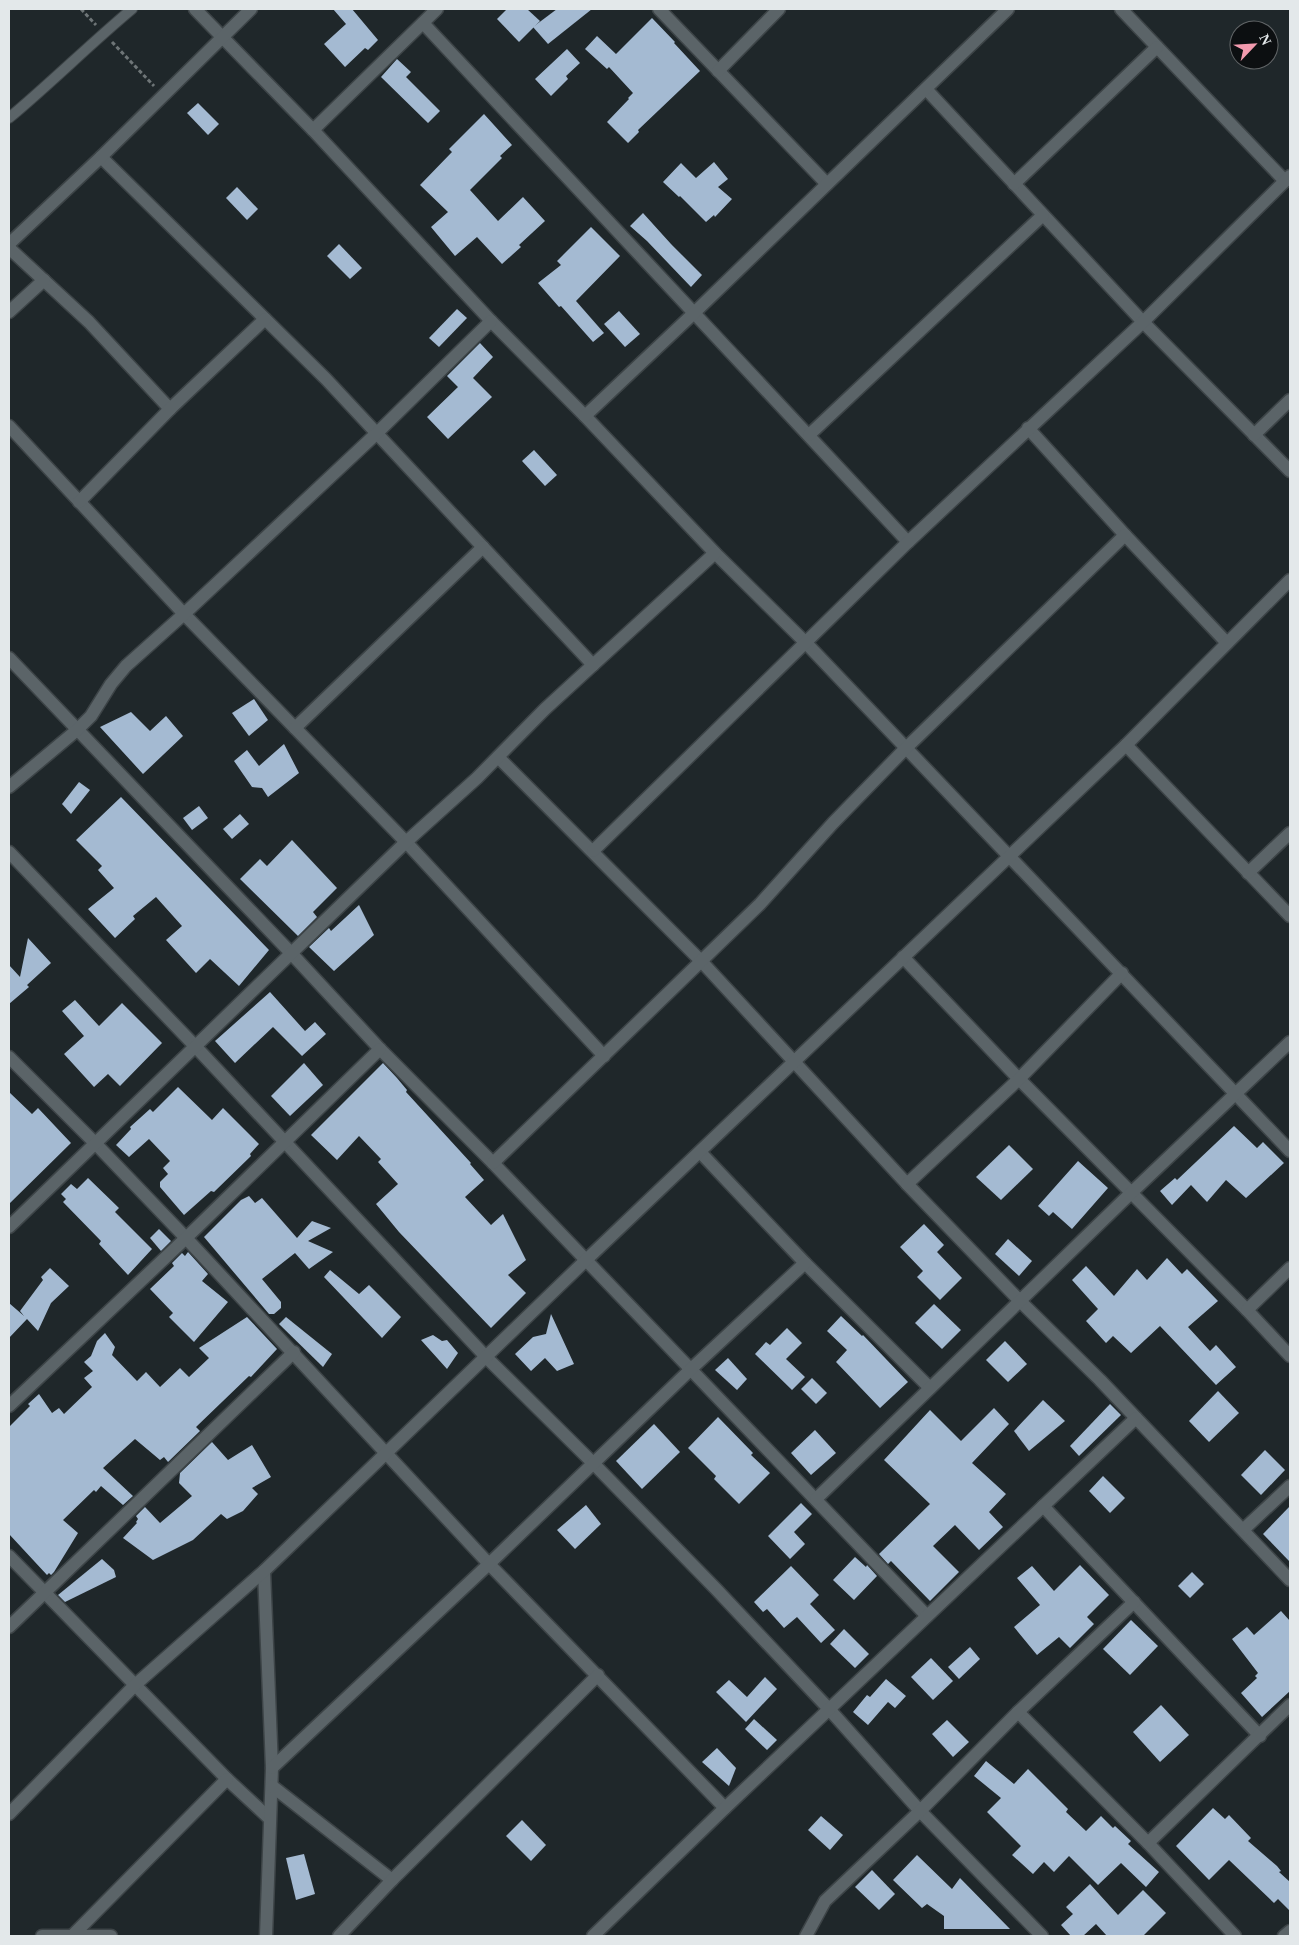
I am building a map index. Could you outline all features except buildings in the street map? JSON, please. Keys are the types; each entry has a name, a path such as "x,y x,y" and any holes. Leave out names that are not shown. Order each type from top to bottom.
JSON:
{"street":[{"path":"196,9 313,130 491,321 585,416 715,553 806,643 1237,1093 1290,1151"},
{"path":"9,244 251,9"},
{"path":"313,130 437,9"},
{"path":"659,9 827,184"},
{"path":"718,71 779,9"},
{"path":"585,416 1008,9"},
{"path":"593,851 908,542 1143,322 1287,179 1121,9"},
{"path":"422,23 908,542"},
{"path":"1014,184 1157,46"},
{"path":"926,89 1143,322 1290,472"},
{"path":"101,156 326,379 593,665"},
{"path":"809,435 1043,215"},
{"path":"9,248 97,330 170,409"},
{"path":"9,312 44,280"},
{"path":"79,502 170,409 264,319"},
{"path":"9,787 77,730 91,716 117,675 377,433 491,321"},
{"path":"1254,435 1290,400"},
{"path":"9,426 184,614 406,842 604,1056"},
{"path":"1028,428 1227,643"},
{"path":"494,1163 702,962 760,904 905,748 1125,535"},
{"path":"295,728 483,547"},
{"path":"9,1227 406,842 477,778 545,709 715,553"},
{"path":"9,1814 136,1685 264,1571 903,956 1126,745 1290,580"},
{"path":"9,658 291,953 380,1049 494,1163 585,1261 927,1616"},
{"path":"1126,745 1290,916"},
{"path":"498,757 702,962 907,1184 1136,1418 1290,1580"},
{"path":"1248,873 1290,833"},
{"path":"9,852 195,1046 487,1358 716,1589 829,1709 920,1811 1042,1936"},
{"path":"903,956 1019,1079 1290,1356"},
{"path":"907,1184 1019,1079 1122,973"},
{"path":"816,1499 1131,1193 1290,1042"},
{"path":"9,1406 186,1238 380,1049"},
{"path":"9,1057 186,1238 490,1564 725,1808"},
{"path":"700,1152 805,1263 930,1388"},
{"path":"272,1768 490,1564 690,1370 805,1263"},
{"path":"1247,1310 1290,1268"},
{"path":"9,1626 294,1352"},
{"path":"593,1936 725,1808 1136,1418"},
{"path":"1243,1530 1290,1486"},
{"path":"1043,1506 1260,1736"},
{"path":"9,1556 227,1778 269,1818"},
{"path":"264,1571 272,1768 266,1936"},
{"path":"806,1936 825,1901 920,1811 1018,1712 1134,1602"},
{"path":"339,1936 392,1880 598,1675"},
{"path":"1148,1843 1290,1706"},
{"path":"1018,1712 1148,1843 1235,1936"},
{"path":"72,1936 227,1778"},
{"path":"272,1786 392,1880"},
{"path":"1284,1936 1290,1931"},
{"path":"42,1936 111,1936"}],"lane":[{"path":"9,118 132,9"}],"path":[{"path":"81,9 144,74 162,96"}]}
